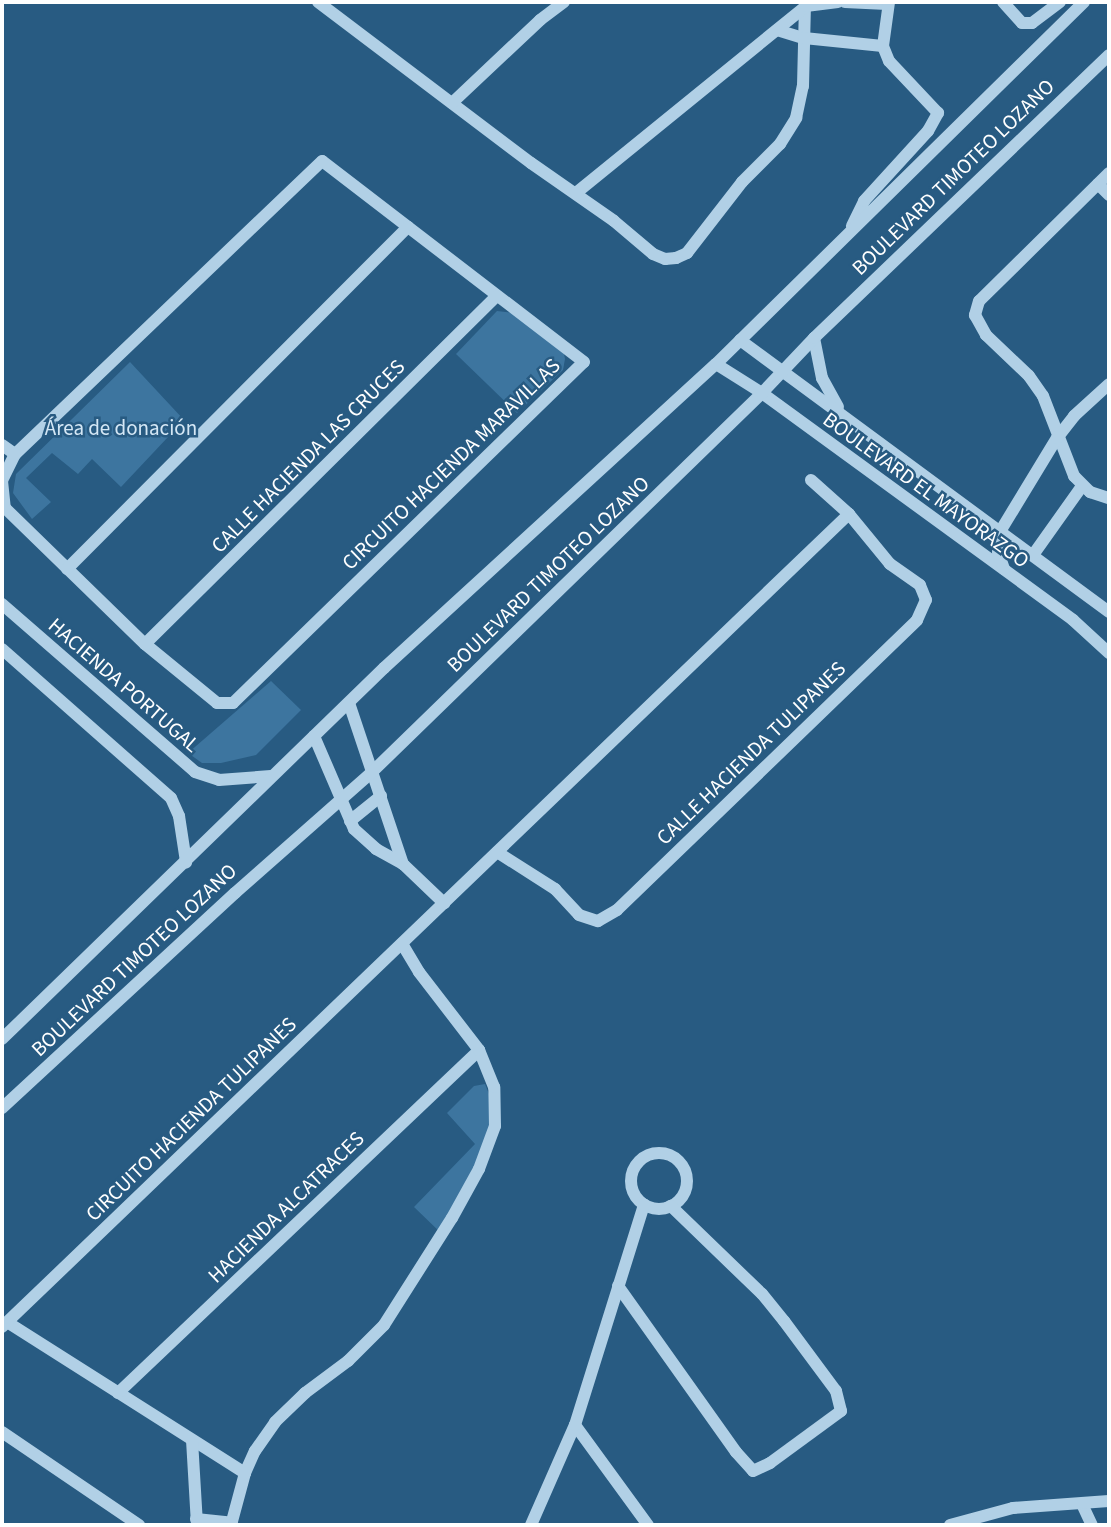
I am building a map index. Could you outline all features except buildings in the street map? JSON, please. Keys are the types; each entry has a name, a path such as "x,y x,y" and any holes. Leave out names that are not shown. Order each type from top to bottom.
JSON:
{"street":[{"path":"318,2 336,6 452,103 576,193 653,254 676,258 687,253 741,182 780,144 796,118 803,86 805,4"},
{"path":"452,103 540,20 564,2"},
{"path":"576,193 777,30 805,4 838,2"},
{"path":"845,2 888,3 883,46 899,73 938,113 928,131 864,201 849,234"},
{"path":"1003,2 1022,23 1032,23 1060,2"},
{"name":"BOULEVARD TIMOTEO LOZANO","path":"2,1039 271,776 716,364 1084,2"},
{"path":"777,30 804,38 883,46"},
{"name":"BOULEVARD TIMOTEO LOZANO","path":"2,1108 371,773 762,393 814,338 1109,55"},
{"name":"CIRCUITO HACIENDA MARAVILLAS","path":"3,506 145,643 217,703 233,703 584,362 322,161 15,454"},
{"path":"1109,173 979,301 975,315 986,335 1029,376 1043,397 1074,476 1082,486 1098,496 1109,498"},
{"path":"1098,184 1109,195"},
{"path":"67,569 408,227"},
{"name":"CALLE HACIENDA LAS CRUCES","path":"145,643 497,296"},
{"path":"814,338 822,378 842,413"},
{"name":"BOULEVARD EL MAYORAZGO","path":"740,340 1109,612"},
{"name":"BOULEVARD EL MAYORAZGO","path":"716,364 762,393 1073,620 1109,653"},
{"path":"1007,572 998,552 1000,530 1074,416 1109,384"},
{"path":"2,445 15,454 2,481 3,506"},
{"name":"CALLE HACIENDA TULIPANES","path":"497,852 555,890 579,915 598,921 617,910 917,620 924,610 926,600 920,585 890,564 849,514 811,480"},
{"path":"1033,555 1082,486"},
{"path":"314,736 350,821 364,839 403,864 444,903 849,514"},
{"name":"HACIENDA PORTUGAL","path":"2,604 195,772 219,780 271,776"},
{"path":"2,649 171,798 179,816 186,862"},
{"path":"349,703 403,864"},
{"path":"350,821 382,796"},
{"name":"CIRCUITO HACIENDA TULIPANES","path":"245,1473 4,1324 444,903"},
{"path":"192,1440 196,1522 231,1524 245,1473 275,1422 304,1393 348,1361 384,1325 452,1218 484,1157 495,1126 494,1087 479,1050 419,972 402,944"},
{"name":"HACIENDA ALCATRACES","path":"118,1393 479,1050"},
{"path":"656,1153 672,1156 684,1168 686,1185 678,1201 671,1206 657,1209 644,1205 633,1191 631,1174 640,1160 656,1153"},
{"path":"531,1525 575,1425 644,1205"},
{"path":"618,1286 736,1452 753,1471 770,1463 841,1411 836,1391 762,1294 671,1206"},
{"path":"575,1425 648,1525"},
{"path":"2,1432 139,1525"},
{"path":"950,1525 1013,1508 1109,1501"},
{"path":"1082,1504 1092,1525"}],"green space":[{"path":"497,311 514,313 564,354 565,359 563,370 517,413 456,354"},
{"name":"Área de donación","path":"130,362 184,420 121,487 92,459 78,474 52,453 26,478 51,502 32,519 13,493 16,474"},
{"path":"271,681 301,710 256,755 221,763 202,763 188,753"},
{"path":"485,1084 491,1099 489,1134 442,1234 414,1207 475,1144 447,1113 474,1086"}]}
